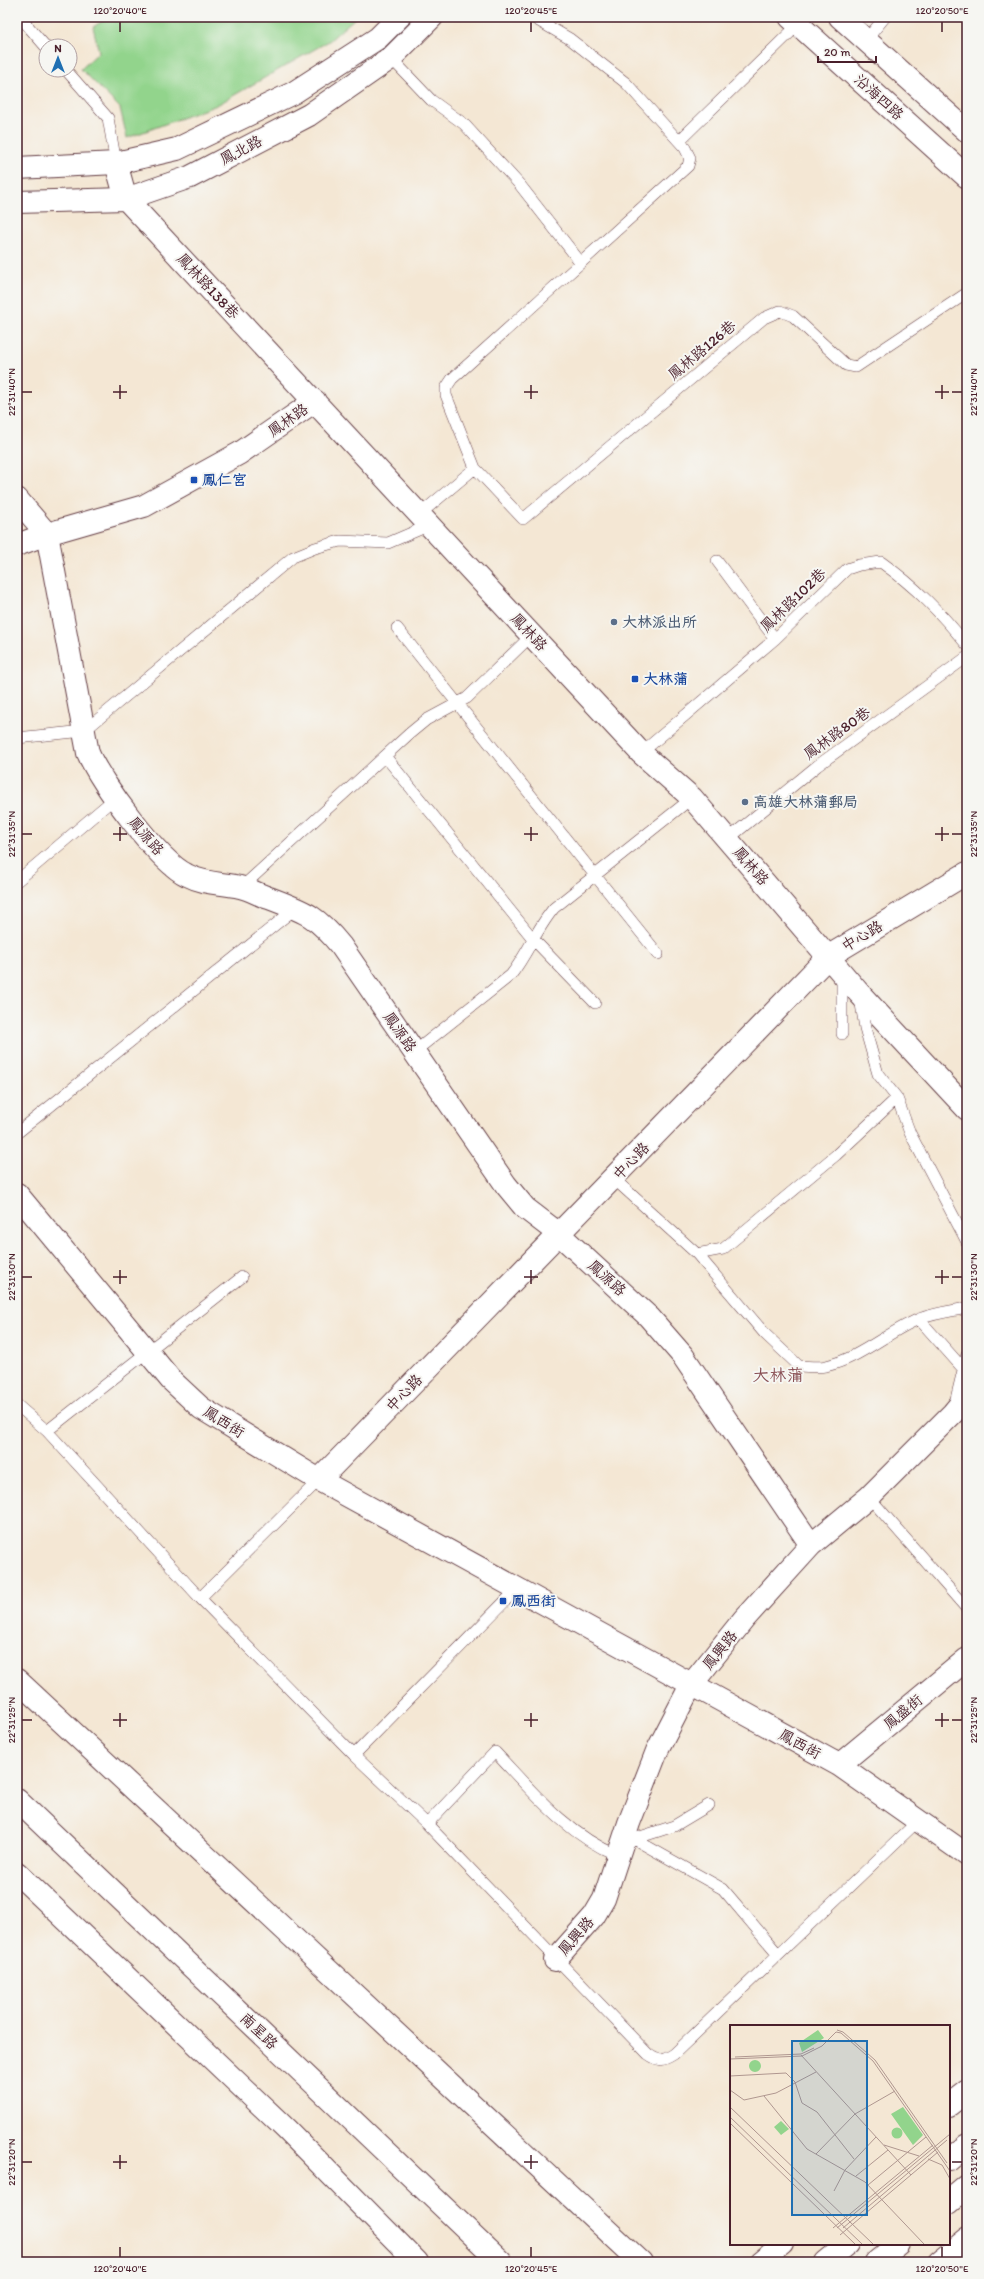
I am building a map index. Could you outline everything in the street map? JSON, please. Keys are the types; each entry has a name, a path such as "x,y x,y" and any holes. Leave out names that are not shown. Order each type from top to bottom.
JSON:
{"street":[{"name":"鳳北路","path":"17,168 116,164 177,150 293,93 378,38 399,17"},
{"name":"鳳北路","path":"17,202 126,198 190,177 309,115 391,58 432,17"},
{"path":"840,17 867,39 967,132"},
{"name":"沿海四路","path":"798,20 967,177"},
{"name":"鳳林路138巷","path":"116,164 126,198 315,401"},
{"name":"鳳林路","path":"17,545 47,534 144,506 240,453 315,401 641,753 692,798 859,993 965,1104"},
{"path":"17,499 47,534"},
{"name":"鳳源路","path":"47,534 72,658 88,753 96,771 115,798 170,864 187,876 210,882 242,887 303,910 325,926 506,1185 525,1208 559,1234 649,1317 683,1356 811,1545"},
{"name":"中心路","path":"319,1480 613,1178 835,964 967,873"},
{"name":"鳳西街","path":"17,1194 171,1380 201,1408 319,1480 839,1765 967,1855"},
{"name":"鳳興路","path":"555,1960 594,1916 604,1899 617,1854 657,1751 691,1685 744,1619 811,1545 869,1497 953,1413 967,1396"},
{"name":"鳳盛街","path":"839,1765 967,1658"},
{"path":"17,1680 641,2262"},
{"name":"南星路","path":"17,1800 501,2262"},
{"path":"17,1873 286,2129 417,2262"},
{"path":"950,2105 967,2090"},
{"path":"950,2159 967,2146"},
{"path":"950,2201 967,2187"},
{"path":"939,2262 967,2239"},
{"path":"760,2262 781,2245"},
{"path":"826,2262 847,2245"},
{"path":"876,2262 897,2245"}],"lane":[{"path":"20,17 38,38"},
{"path":"17,738 84,731 293,557 315,548 340,542 388,543 425,519 475,468 446,395 446,388 452,379 688,166 690,158 685,148 626,82 570,39 532,17"},
{"path":"867,39 885,17"},
{"path":"679,141 798,20"},
{"path":"391,58 431,100 464,124 520,184 581,263"},
{"path":"73,78 108,118 116,164"},
{"name":"鳳林路126巷","path":"475,468 523,519 764,318 780,311 793,316 846,365 856,367 967,293"},
{"path":"717,561 775,639"},
{"name":"鳳林路102巷","path":"641,753 775,639 847,569 859,565 880,562 909,582 942,615 967,645"},
{"path":"397,628 594,876 658,954"},
{"path":"242,887 426,720 467,698 532,636"},
{"name":"鳳林路80巷","path":"728,839 817,766 967,657"},
{"path":"385,756 534,940 595,1003"},
{"path":"17,881 115,798"},
{"path":"414,1052 511,975 534,940 544,920 554,908 692,798"},
{"path":"17,1133 296,908"},
{"path":"835,964 842,1034"},
{"path":"859,993 865,1028 878,1074 897,1098 910,1133 967,1242"},
{"path":"697,1254 723,1249 836,1155 897,1098"},
{"path":"613,1178 697,1254 765,1334 799,1366 826,1366 867,1350 892,1333 919,1319 941,1312 967,1308"},
{"path":"47,1431 242,1277"},
{"path":"919,1319 965,1371"},
{"path":"953,1413 965,1371 967,1354"},
{"path":"17,1405 47,1431 200,1598 354,1755 428,1824 555,1960 648,2054 657,2060 664,2060 919,1820"},
{"path":"200,1598 319,1480"},
{"path":"869,1497 967,1610"},
{"path":"354,1755 517,1589"},
{"path":"428,1824 495,1752 550,1810 600,1848 617,1854 634,1839 674,1826 709,1805"},
{"path":"634,1839 723,1889 778,1954"}],"green space":[{"path":"109,17 356,17 329,41 217,105 127,138 120,108 81,69 99,52 93,27"}],"place":[{"name":"鳳仁宮","path":"194,480"},
{"name":"大林派出所","path":"614,622"},
{"name":"大林蒲","path":"635,679"},
{"name":"高雄大林蒲郵局","path":"745,802"},
{"name":"鳳西街","path":"503,1601"}],"district":[{"name":"大林蒲","path":"778,1375"}]}
